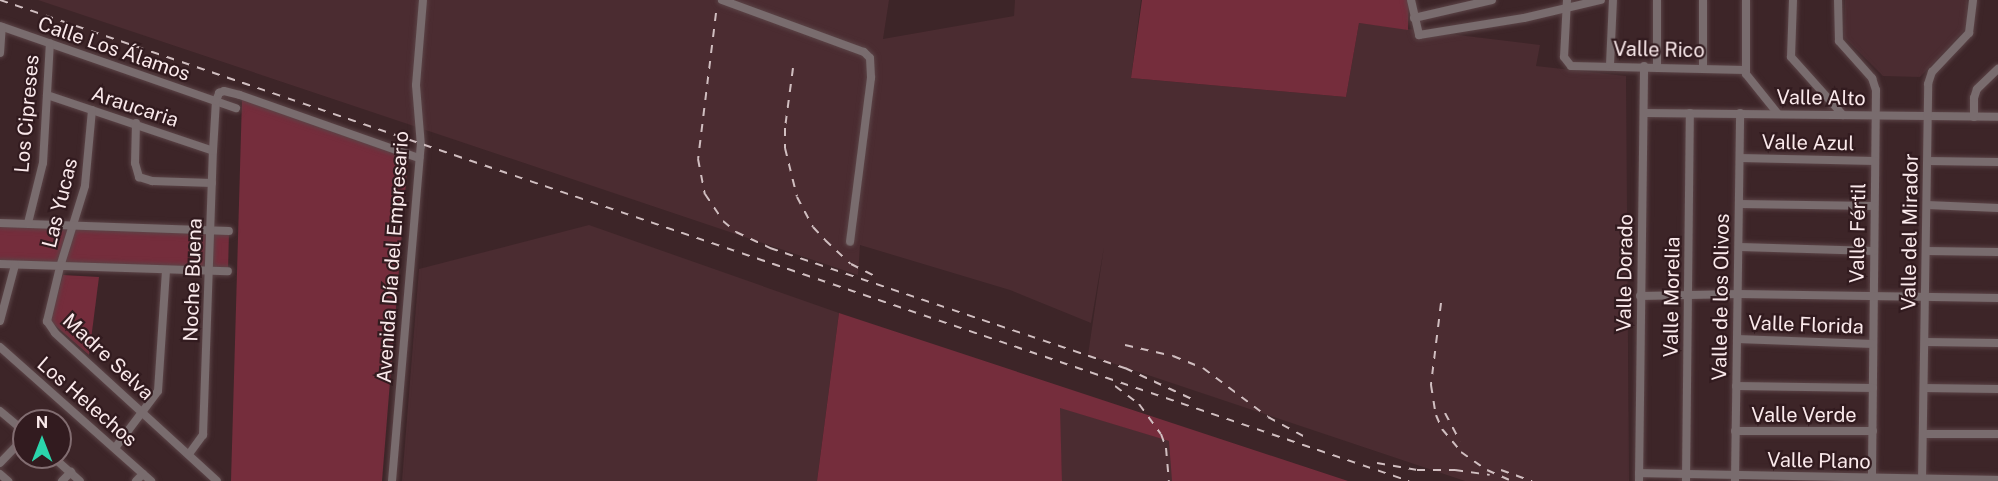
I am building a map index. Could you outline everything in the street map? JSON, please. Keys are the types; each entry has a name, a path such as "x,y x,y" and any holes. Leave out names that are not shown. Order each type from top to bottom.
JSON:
{"street":[{"name":"Avenida Día del Empresario","path":"392,481 419,158 416,86 423,0"},
{"path":"722,0 864,52 870,58 871,78 850,242"},
{"path":"1411,0 1419,35 1474,27 1567,4 1601,0"},
{"path":"1414,18 1492,0"},
{"path":"1610,65 1612,0"},
{"path":"1657,0 1657,67"},
{"path":"1703,0 1703,68"},
{"path":"1746,0 1745,70 1749,80 1778,114"},
{"path":"1793,0 1791,50 1794,62 1843,115"},
{"name":"Valle Fértil","path":"1838,0 1839,40 1875,84 1872,479"},
{"name":"Valle del Mirador","path":"1922,480 1930,77 1969,33 1973,0"},
{"name":"Valle Rico","path":"1567,4 1564,57 1571,66 1610,65 1745,70"},
{"path":"0,54 1,27"},
{"name":"Calle Los Álamos","path":"1,27 236,108"},
{"name":"Los Cipreses","path":"28,223 43,164 50,43"},
{"name":"Valle Dorado","path":"1639,477 1644,66"},
{"path":"1974,117 1974,98 1977,89 1998,69"},
{"path":"216,102 221,92 230,92 419,158"},
{"name":"Araucaria","path":"47,95 136,123 213,151"},
{"name":"Noche Buena","path":"189,454 203,435 216,102"},
{"name":"Las Yucas","path":"60,267 74,226 90,159 92,110"},
{"name":"Valle Alto","path":"1644,113 1998,117"},
{"name":"Valle Morelia","path":"1686,478 1690,113"},
{"name":"Valle de los Olivos","path":"1735,479 1740,247 1740,113"},
{"path":"136,123 135,164 139,177 152,181 212,183"},
{"name":"Valle Azul","path":"1740,158 1875,161"},
{"path":"1928,161 1998,162"},
{"path":"1740,204 1874,206"},
{"path":"1927,205 1998,207"},
{"path":"0,222 229,231"},
{"path":"1740,247 1874,251"},
{"path":"1927,251 1998,252"},
{"path":"0,264 166,271 228,271"},
{"path":"0,321 15,265"},
{"name":"Madre Selva","path":"60,267 46,318 50,326 217,481"},
{"path":"115,448 156,397 160,385 166,271"},
{"path":"1640,296 1739,294 1998,298"},
{"name":"Valle Florida","path":"1737,339 1873,344"},
{"path":"1925,342 1998,343"},
{"name":"Los Helechos","path":"0,347 151,481"},
{"path":"1736,386 1873,388"},
{"path":"1924,388 1998,389"},
{"path":"0,411 12,421"},
{"name":"Valle Verde","path":"1735,431 1873,431"},
{"path":"1923,434 1998,434"},
{"path":"0,464 12,451"},
{"path":"67,469 80,481"},
{"path":"62,481 71,472"},
{"path":"0,474 8,481"},
{"path":"136,481 143,474"},
{"name":"Valle Plano","path":"1639,477 1998,480"}],"shaded area":[{"path":"38,0 889,0 883,39 1014,16 1015,0 1141,0 1131,78 1346,97 1359,23 1540,45 1536,66 1626,76 1629,481 1465,481 1088,355 1104,247 1091,323 1010,290 860,245 858,275"},
{"path":"1142,0 1409,0 1408,30 1359,23 1346,97 1131,78"},
{"path":"1845,0 1967,0 1967,27 1920,77 1883,76 1844,37"},
{"path":"242,99 408,158 382,481 231,481"},
{"path":"0,223 229,231 228,271 0,264"},
{"path":"589,225 839,313 817,481 402,481 419,269"},
{"path":"63,275 99,277 89,355 50,321"},
{"path":"839,313 1348,481 1172,481 1169,441 1060,408 1062,481 817,481"},
{"path":"1059,407 1170,441 1173,481 1062,481"}],"railway":[{"path":"0,0 1409,481"},
{"path":"716,13 698,159 705,194 723,221 736,232 770,248 1125,368 1194,400"},
{"path":"793,68 785,128 785,148 797,197 813,227 825,240 851,264 876,277"},
{"path":"1441,303 1431,385 1436,415 1442,429 1461,452 1487,470 1509,480"},
{"path":"1125,345 1173,356 1203,368 1268,417 1307,438"},
{"path":"1115,386 1139,404 1161,434 1166,448 1169,481"},
{"path":"1445,413 1460,441"},
{"path":"1377,463 1417,470 1455,470 1490,475"},
{"path":"1501,470 1532,481"}]}
